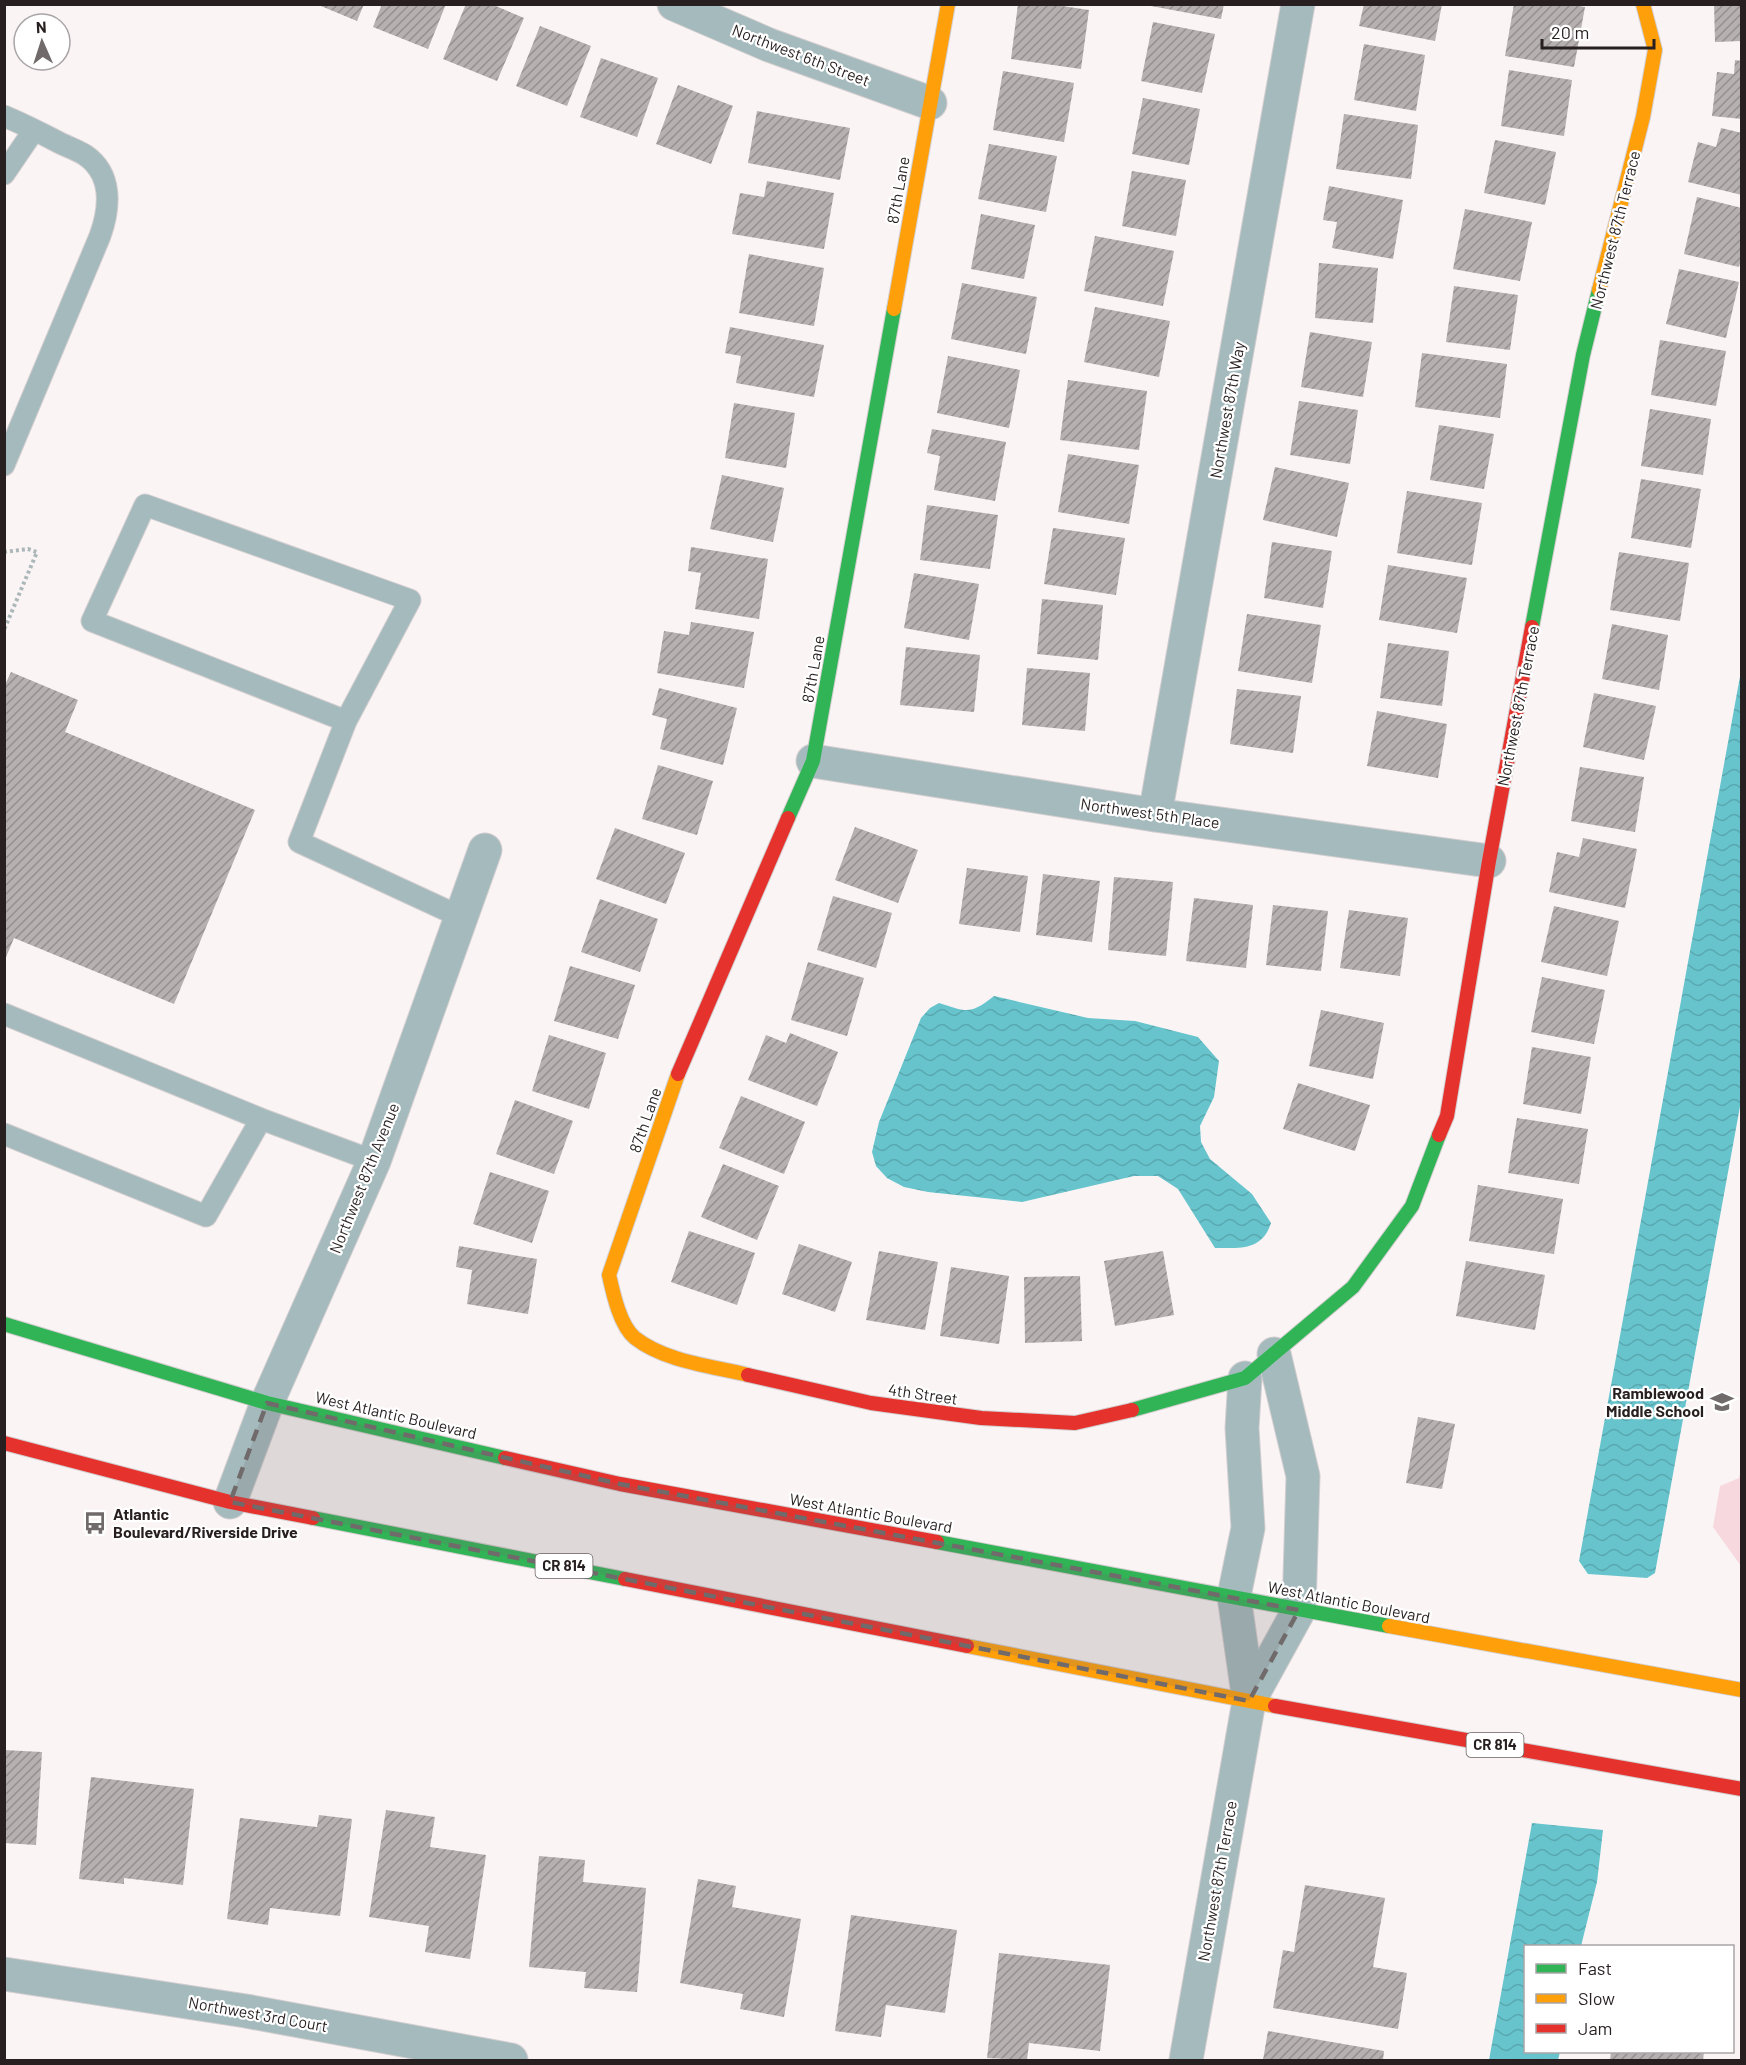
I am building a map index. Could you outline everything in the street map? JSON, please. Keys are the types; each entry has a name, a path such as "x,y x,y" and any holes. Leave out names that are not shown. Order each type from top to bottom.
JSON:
{"main road":[{"name":"87th Lane","path":"617,1308 609,1275 683,1060 813,761 948,4"},
{"name":"Northwest 87th Terrace","path":"1245,1378 1353,1287 1412,1206 1447,1116 1488,861 1583,355 1643,117 1655,50 1643,4"},
{"name":"4th Street","path":"617,1308 634,1337 668,1356 871,1403 981,1418 1075,1423 1165,1402 1245,1378"},
{"name":"West Atlantic Boulevard","path":"4,1324 267,1402 620,1484 1742,1690"},
{"name":"CR 814","path":"4,1443 231,1502 1249,1701 1742,1789"}],"street":[{"name":"Northwest 6th Street","path":"674,4 769,45 930,103"},
{"name":"Northwest 87th Way","path":"1155,815 1298,4"},
{"name":"Northwest 5th Place","path":"813,761 1155,815 1488,861"},
{"name":"Northwest 87th Avenue","path":"231,1502 267,1402 374,1161 485,849"},
{"name":"Northwest 87th Terrace","path":"1249,1701 1299,1610 1303,1476 1274,1354"},
{"name":"Northwest 87th Terrace","path":"1186,2061 1249,1701 1234,1596 1248,1528 1242,1428 1245,1378"},
{"name":"Northwest 3rd Court","path":"4,1974 246,2011 511,2061"}],"lane":[{"path":"4,116 86,156 103,175 107,187 108,204 100,236 4,465"},
{"path":"4,174 34,130"},
{"path":"346,721 92,621 145,505 410,600 346,721 299,842 461,917"},
{"path":"4,1014 261,1119 374,1161"},
{"path":"4,1134 207,1216 261,1119"}],"path":[{"path":"4,552 28,549 37,552 4,630"}],"highlighted area":[{"path":"267,1403 620,1484 1299,1610 1249,1701 230,1502"}],"shaded area":[{"path":"1741,1469 1741,1566 1713,1527 1720,1486 1739,1478"}],"water":[{"path":"1741,671 1741,1101 1655,1573 1647,1578 1588,1574 1579,1561"},
{"path":"994,996 1088,1018 1135,1021 1198,1037 1219,1061 1214,1097 1200,1126 1201,1142 1210,1159 1252,1194 1271,1223 1262,1239 1249,1246 1215,1248 1178,1189 1158,1176 1134,1176 1022,1202 928,1192 904,1187 887,1178 876,1166 872,1152 879,1122 921,1018 930,1008 939,1003 968,1010"},
{"path":"1532,1823 1603,1830 1597,1882 1581,1945 1524,1945 1524,2053 1560,2053 1558,2060 1489,2060"}],"building":[{"path":"316,4 364,4 357,21"},
{"path":"382,4 446,4 428,49 373,27"},
{"path":"466,4 491,4 524,18 497,81 443,59"},
{"path":"1018,4 1049,4 1089,10 1081,69 1011,59"},
{"path":"1140,4 1224,4 1221,19"},
{"path":"1364,4 1442,4 1435,41 1359,26"},
{"path":"1514,4 1568,4 1585,7 1574,67 1505,56"},
{"path":"1714,4 1742,4 1742,41 1715,42"},
{"path":"1153,22 1215,34 1202,93 1141,81"},
{"path":"540,26 591,46 567,106 516,86"},
{"path":"1364,44 1425,55 1416,111 1354,100"},
{"path":"601,58 658,78 637,137 580,117"},
{"path":"1735,60 1742,61 1742,119 1712,116 1717,72 1734,74"},
{"path":"1509,70 1572,80 1564,136 1501,126"},
{"path":"1003,71 1074,83 1064,142 993,130"},
{"path":"678,85 733,106 711,164 656,144"},
{"path":"1143,98 1200,109 1189,165 1132,154"},
{"path":"757,111 850,128 840,180 748,163"},
{"path":"1344,114 1418,125 1411,179 1336,169"},
{"path":"1721,128 1742,133 1742,195 1688,182 1698,142 1716,147"},
{"path":"1495,140 1556,152 1545,205 1484,193"},
{"path":"989,144 1057,156 1046,212 978,199"},
{"path":"1132,171 1186,180 1176,236 1122,226"},
{"path":"767,181 834,193 824,249 732,234 740,193 764,197"},
{"path":"1329,186 1403,200 1393,259 1332,248 1337,222 1323,220"},
{"path":"1697,197 1742,208 1742,257 1739,267 1684,254"},
{"path":"1465,209 1532,222 1520,281 1453,269"},
{"path":"981,214 1035,225 1024,279 971,269"},
{"path":"1095,236 1174,251 1163,306 1084,291"},
{"path":"749,254 824,268 814,326 739,313"},
{"path":"1319,263 1378,268 1373,323 1315,318"},
{"path":"1679,269 1739,282 1726,338 1666,324"},
{"path":"962,283 1037,297 1026,354 951,339"},
{"path":"1454,286 1518,295 1510,350 1446,342"},
{"path":"1095,307 1170,321 1159,377 1084,362"},
{"path":"730,327 824,345 814,397 736,383 741,356 725,353"},
{"path":"1310,332 1372,342 1363,397 1301,387"},
{"path":"1660,340 1726,351 1716,406 1651,395"},
{"path":"1422,353 1507,364 1500,418 1415,407"},
{"path":"948,356 1020,370 1009,428 937,413"},
{"path":"1068,380 1147,391 1139,450 1060,440"},
{"path":"1299,401 1358,410 1350,464 1290,455"},
{"path":"734,403 795,413 786,468 725,458"},
{"path":"1650,409 1711,419 1703,475 1641,466"},
{"path":"1439,425 1494,434 1484,489 1430,480"},
{"path":"932,429 1006,442 995,501 934,490 940,456 927,453"},
{"path":"1068,454 1139,465 1129,524 1058,512"},
{"path":"1275,467 1349,483 1337,537 1263,520"},
{"path":"722,475 784,488 773,542 710,529"},
{"path":"1641,479 1701,489 1691,548 1631,538"},
{"path":"1407,491 1482,503 1472,565 1397,553"},
{"path":"927,505 998,515 990,569 920,560"},
{"path":"1053,528 1125,538 1116,595 1044,584"},
{"path":"1272,542 1332,551 1323,608 1264,598"},
{"path":"691,547 768,559 759,619 695,609 701,573 688,571"},
{"path":"1619,552 1689,563 1680,621 1610,610"},
{"path":"1388,565 1467,578 1457,633 1379,620"},
{"path":"914,573 979,584 969,640 904,628"},
{"path":"1042,599 1103,605 1098,660 1037,654"},
{"path":"1247,614 1321,625 1312,683 1238,671"},
{"path":"691,622 754,632 744,688 657,673 664,631 689,635"},
{"path":"1612,624 1668,635 1659,690 1602,679"},
{"path":"1388,643 1449,651 1442,706 1380,698"},
{"path":"906,647 980,655 974,712 900,705"},
{"path":"1027,668 1090,673 1085,731 1022,725"},
{"path":"11,672 78,700 65,732 255,810 174,1004 14,938 4,962 4,687"},
{"path":"659,688 737,708 723,765 660,749 667,719 652,715"},
{"path":"1237,689 1301,696 1293,753 1230,744"},
{"path":"1594,693 1656,706 1644,760 1583,747"},
{"path":"1377,711 1447,724 1438,778 1367,766"},
{"path":"658,765 713,781 697,835 642,819"},
{"path":"1580,767 1644,777 1635,832 1571,821"},
{"path":"855,827 918,850 898,903 835,880"},
{"path":"615,828 685,853 666,904 596,879"},
{"path":"1583,838 1637,849 1625,908 1549,892 1557,852 1579,857"},
{"path":"967,868 1028,876 1020,932 959,924"},
{"path":"1043,874 1100,881 1092,942 1036,935"},
{"path":"1114,877 1173,882 1166,956 1108,950"},
{"path":"833,896 892,913 876,968 817,950"},
{"path":"1194,898 1253,905 1246,968 1186,961"},
{"path":"600,899 658,919 640,972 581,952"},
{"path":"1273,905 1328,911 1321,971 1266,965"},
{"path":"1554,906 1619,921 1607,976 1541,962"},
{"path":"1349,910 1408,918 1400,976 1340,968"},
{"path":"808,962 864,978 847,1036 791,1020"},
{"path":"570,966 635,985 618,1039 554,1021"},
{"path":"1542,977 1605,990 1594,1044 1531,1032"},
{"path":"1321,1010 1384,1023 1373,1079 1309,1066"},
{"path":"790,1033 838,1052 817,1106 748,1080 766,1035 786,1043"},
{"path":"549,1035 606,1053 589,1109 532,1091"},
{"path":"1532,1047 1591,1057 1581,1114 1523,1104"},
{"path":"1298,1083 1370,1105 1355,1151 1283,1129"},
{"path":"741,1096 805,1122 784,1174 719,1148"},
{"path":"515,1100 573,1121 554,1174 496,1154"},
{"path":"1517,1118 1588,1129 1579,1184 1508,1173"},
{"path":"723,1164 779,1186 757,1240 701,1217"},
{"path":"490,1172 549,1191 532,1243 473,1224"},
{"path":"1478,1185 1563,1199 1554,1254 1469,1241"},
{"path":"689,1231 755,1253 737,1305 671,1282"},
{"path":"799,1244 852,1262 835,1312 782,1294"},
{"path":"459,1246 537,1259 528,1314 467,1304 472,1270 456,1267"},
{"path":"879,1251 938,1262 925,1330 866,1320"},
{"path":"1163,1251 1174,1315 1115,1326 1104,1261"},
{"path":"1466,1261 1545,1275 1535,1330 1456,1316"},
{"path":"951,1267 1009,1276 999,1344 940,1336"},
{"path":"1080,1276 1082,1341 1025,1343 1024,1277"},
{"path":"1418,1417 1455,1424 1442,1489 1406,1483"},
{"path":"4,1750 42,1752 36,1845 4,1843"},
{"path":"91,1777 194,1789 183,1885 124,1878 124,1884 79,1879"},
{"path":"386,1810 435,1817 430,1847 486,1855 470,1959 425,1952 429,1926 369,1917"},
{"path":"319,1815 352,1819 340,1916 270,1908 268,1925 227,1919 240,1818 317,1827"},
{"path":"539,1856 585,1860 583,1882 646,1888 637,1992 584,1988 586,1972 529,1967"},
{"path":"698,1879 736,1886 732,1907 801,1919 784,2017 740,2009 743,1994 680,1983"},
{"path":"1305,1885 1385,1898 1373,1967 1407,1973 1398,2029 1273,2008 1283,1950 1294,1952"},
{"path":"851,1915 957,1930 945,2013 886,2005 881,2037 835,2031"},
{"path":"999,1953 1110,1965 1100,2051 1029,2043 1027,2060 987,2058"},
{"path":"1268,2031 1384,2051 1383,2060 1263,2060"},
{"path":"1611,2053 1704,2053 1703,2060 1610,2060"}],"traffic: fast":[{"path":"1532,627 1583,355 1599,290"},
{"path":"788,818 813,761 894,309"},
{"path":"1132,1410 1245,1378 1353,1287 1412,1206 1439,1135"},
{"path":"4,1324 267,1403 505,1458"},
{"path":"313,1518 625,1579"},
{"path":"937,1542 1389,1626"}],"traffic: slow":[{"path":"894,309 948,4"},
{"path":"1599,290 1643,117 1655,50 1643,4"},
{"path":"678,1074 609,1275 621,1318 635,1338 675,1358 748,1375"},
{"path":"1389,1626 1742,1690"},
{"path":"967,1646 1275,1706"}],"traffic: jam":[{"path":"1439,1135 1447,1116 1489,861 1532,627"},
{"path":"678,1074 788,818"},
{"path":"748,1375 871,1403 981,1418 1075,1423 1132,1410"},
{"path":"4,1443 230,1502 313,1518"},
{"path":"505,1458 620,1484 937,1542"},
{"path":"625,1579 967,1646"},
{"path":"1275,1706 1742,1789"}],"place":[{"name":"Ramblewood Middle School","path":"1722,1402"},
{"name":"Atlantic Boulevard/Riverside Drive","path":"95,1523"}]}
